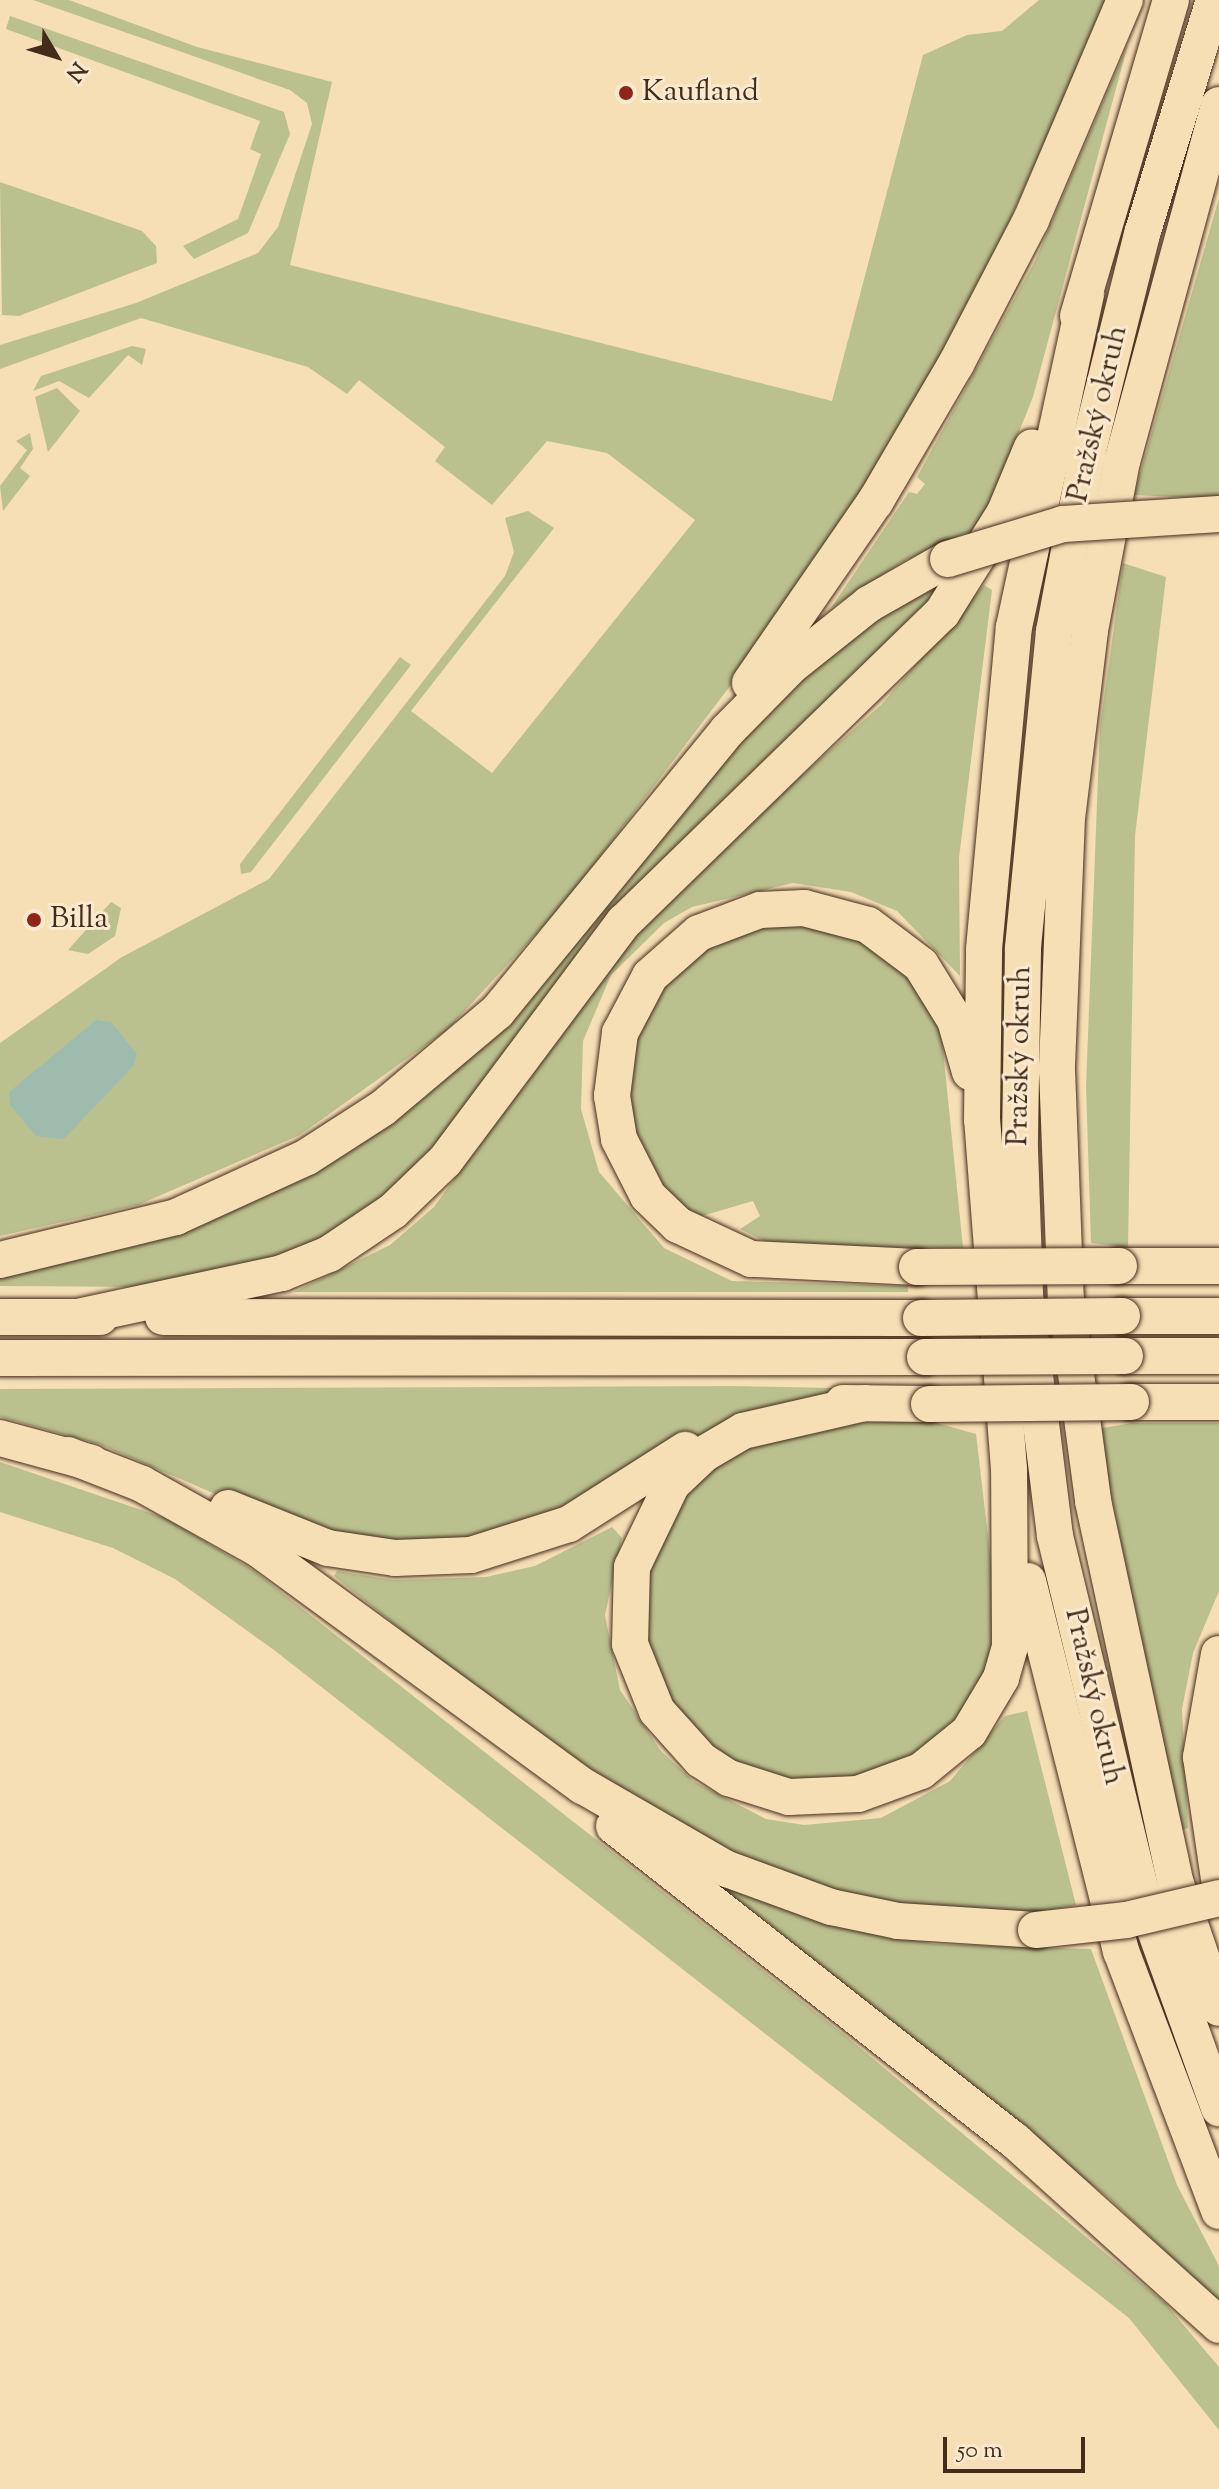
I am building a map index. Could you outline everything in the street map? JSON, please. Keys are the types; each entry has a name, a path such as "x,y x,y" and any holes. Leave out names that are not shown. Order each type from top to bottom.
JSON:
{"highway":[{"path":"628,858 912,443 1031,220 1125,0"},
{"path":"865,1403 743,1431 672,1484 645,1527 627,1606 641,1681 677,1737 729,1778 789,1797 858,1794 921,1771 969,1732 1010,1646 1009,1469 982,1120 984,949 1014,627 1086,294 1171,0"},
{"name":"Pražský okruh","path":"1214,0 1142,234 1087,455 1054,631 1023,949 1020,1149 1025,1295 1055,1536 1141,1891 1219,2108"},
{"name":"Pražský okruh","path":"1219,105 1122,461 1090,631 1067,817 1057,1070 1066,1300 1093,1501 1176,1884 1219,2008"},
{"path":"77,1317 246,1284 329,1254 368,1232 445,1161 624,922 942,613 1005,512 1086,294"},
{"path":"0,1260 176,1217 307,1157 426,1076 498,1011 628,858 727,731 791,666 869,604 948,559 1024,533 1142,513 1219,514"},
{"path":"982,1120 961,1037 935,982 887,936 848,917 782,908 718,923 665,960 628,1013 614,1064 614,1118 636,1178 671,1218 751,1259 917,1267 1219,1266"},
{"path":"0,1317 1219,1316"},
{"path":"0,1358 1219,1356"},
{"path":"0,1438 68,1455 328,1548 431,1559 505,1547 569,1524 741,1420 780,1407 865,1403 1219,1402"},
{"path":"68,1455 142,1484 260,1550 637,1822 775,1888 898,1921 1036,1930 1126,1920 1219,1898"},
{"path":"1009,1469 1087,1838 1156,2051 1219,2211"},
{"path":"1219,1654 1201,1757 1219,1879"},
{"path":"486,1716 674,1877 1093,2205 1219,2325"}],"green space":[{"path":"33,0 69,0 197,47 332,82 290,265 832,401 923,55 967,35 1002,31 1039,0 1108,0 984,278 867,490 737,677 567,900 447,1030 300,1135 138,1205 0,1236 0,1043 122,957 269,879 505,576 514,552 505,518 528,511 554,528 411,711 492,773 695,520 607,453 547,441 492,505 435,461 445,447 359,380 347,394 308,367 141,318 0,369 0,345 136,303 258,253 278,227 312,124 307,103 290,90"},
{"path":"10,16 284,112 290,134 248,233 194,259 183,246 238,219 261,154 250,149 260,121 6,29"},
{"path":"1128,44 1033,397 981,526 906,560 831,608 909,492 917,494 925,484 917,477 1035,261"},
{"path":"0,182 142,231 156,246 157,263 19,316 2,315"},
{"path":"1219,198 1219,499 1134,495"},
{"path":"132,346 146,349 142,365 128,355 89,398 59,381 33,391 41,376"},
{"path":"57,388 80,411 48,452 35,397"},
{"path":"30,433 33,449 20,468 30,476 3,511 0,486 27,450 16,441"},
{"path":"1123,563 1166,577 1135,836 1128,1247 1091,1243 1086,1087 1100,726"},
{"path":"951,574 850,699 436,1156 333,1243 165,1287 0,1286 0,1270 362,1132 848,631"},
{"path":"984,585 992,590 959,858 960,976 897,911 851,892 793,883 692,907 664,923 611,975 583,1041 581,1109 599,1172 664,1248 732,1281 908,1286 908,1292 294,1292 390,1245 434,1207 618,954 693,872 881,705"},
{"path":"400,657 411,665 251,872 241,874 240,864"},
{"path":"111,902 121,908 115,936 88,954 68,950"},
{"path":"792,920 859,938 907,974 941,1030 963,1248 776,1247 740,1229 760,1216 753,1201 695,1218 648,1175 625,1126 630,1030 698,942"},
{"path":"735,1386 920,1390 833,1398 530,1535 398,1552 262,1514 99,1444 0,1417 0,1389"},
{"path":"930,1421 976,1434 997,1613 990,1673 960,1724 911,1764 801,1787 749,1774 706,1749 667,1707 647,1664 641,1568 699,1473 743,1444 853,1422"},
{"path":"1132,1423 1219,1423 1219,1591 1193,1653 1182,1709 1188,1828 1182,1830 1097,1429"},
{"path":"0,1462 165,1518 253,1570 846,2036 1165,2303 1219,2367 1219,2430 1129,2318 274,1650 175,1579 113,1548 0,1512"},
{"path":"612,1527 622,1538 605,1615 620,1690 661,1751 693,1781 766,1819 804,1825 881,1818 950,1781 1005,1716 1027,1711 1076,1905 1035,1913 856,1901 702,1844 521,1726 334,1576 337,1571 394,1580 486,1577 535,1566"},
{"path":"683,1867 855,1928 933,1944 1091,1949 1177,2185 1219,2266 1219,2302 1109,2198"}],"shaded area":[{"path":"96,1020 111,1022 137,1054 133,1066 64,1139 36,1136 10,1105 9,1092"}],"place":[{"name":"Kaufland","path":"626,93"},
{"name":"Billa","path":"34,920"}]}
